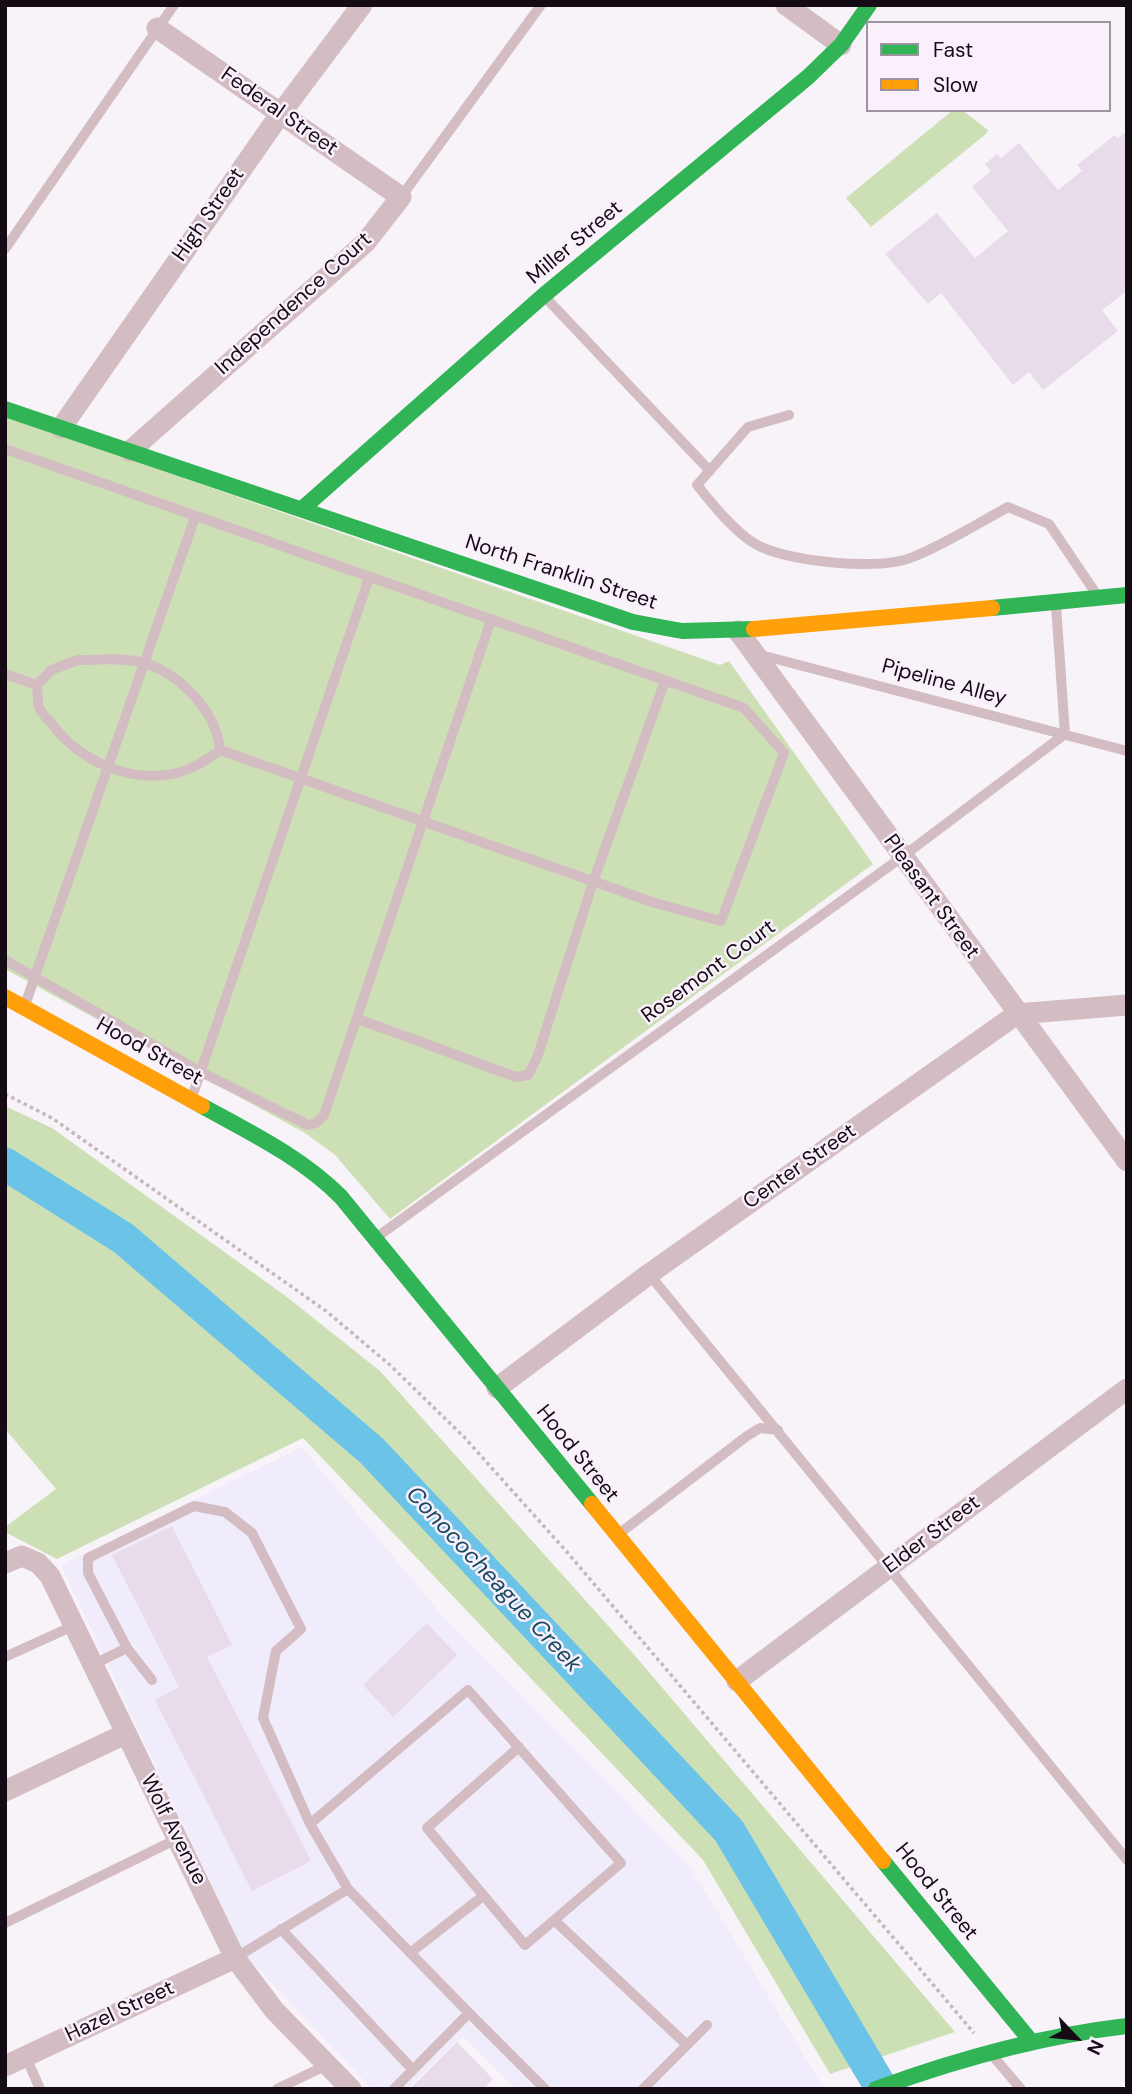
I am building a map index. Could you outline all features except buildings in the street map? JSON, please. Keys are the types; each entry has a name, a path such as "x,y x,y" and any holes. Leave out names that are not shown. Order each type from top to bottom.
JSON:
{"street":[{"name":"High Street","path":"61,428 281,113 362,5"},
{"path":"786,5 841,45"},
{"name":"Miller Street","path":"302,509 544,295 808,77 841,45 869,5"},
{"name":"Federal Street","path":"158,28 401,197"},
{"name":"Independence Court","path":"130,451 365,243 401,197"},
{"name":"North Franklin Street","path":"5,409 633,622 682,631 738,631 1127,595"},
{"name":"Pleasant Street","path":"738,631 1127,1161"},
{"name":"Hood Street","path":"5,997 312,1170 341,1197 1030,2040"},
{"path":"1017,1014 1127,1005"},
{"name":"Center Street","path":"497,1388 649,1274 1017,1014"},
{"name":"Elder Street","path":"737,1681 1127,1389"},
{"name":"Wolf Avenue","path":"14,1560 38,1563 50,1576 234,1958 274,2010 351,2089"},
{"path":"5,1791 125,1734"},
{"name":"Hazel Street","path":"5,2066 234,1958"},
{"path":"876,2089 988,2050 1030,2040 1127,2026"}],"lane":[{"path":"5,249 174,5"},
{"name":"Independence Court","path":"401,197 541,5"},
{"path":"544,295 710,471"},
{"path":"789,415 748,427 697,485 716,509 758,546 810,560 866,565 911,559 1008,507 1049,524 1098,597"},
{"path":"5,449 744,708 784,753 721,921 593,882 425,820 220,750"},
{"path":"24,1007 195,517"},
{"path":"191,1100 369,578"},
{"path":"1056,602 1065,734"},
{"path":"5,960 201,1072 308,1125 316,1123 324,1115 358,1019 491,620"},
{"name":"Pipeline Alley","path":"752,653 1127,751"},
{"path":"78,660 144,663 170,677 196,698 219,733 220,750 202,763 176,773 146,775 107,769 61,737 39,708 37,685 51,670 78,660"},
{"path":"5,674 37,685"},
{"path":"358,1019 516,1077 528,1075 537,1058 593,882 665,681"},
{"name":"Rosemont Court","path":"374,1239 902,857 1065,734"},
{"path":"649,1274 1127,1860"},
{"path":"617,1535 753,1432 760,1428 778,1430"},
{"path":"152,1680 127,1648 88,1573 88,1558 194,1507 225,1512 252,1533 301,1629 275,1651 262,1718 310,1824 348,1889 545,2089"},
{"path":"5,1657 74,1626"},
{"path":"92,1665 127,1648"},
{"path":"310,1824 468,1690 519,1747 621,1863 525,1945 427,1828 519,1747"},
{"path":"5,1923 177,1839"},
{"path":"234,1958 348,1889"},
{"path":"410,1953 483,1896"},
{"path":"554,1920 687,2045"},
{"path":"281,1929 413,2070"},
{"path":"394,2089 470,2013"},
{"path":"643,2089 706,2025"},
{"path":"988,2050 1021,2089"},
{"path":"26,2057 40,2089"},
{"path":"276,2089 327,2065"}],"path":[{"path":"5,1094 52,1118 326,1311 400,1374 464,1437 567,1552 988,2050"}],"shaded area":[{"path":"302,1447 445,1619 689,1865 824,2088 516,2089 463,2036 407,2089 372,2089 244,1954 61,1565"}],"green space":[{"path":"951,112 965,112 988,130 871,227 846,198"},
{"path":"5,416 720,665 729,661 873,864 390,1219 335,1155 305,1133 5,969"},
{"path":"5,1106 52,1128 287,1297 380,1371 637,1658 955,2032 830,2074 703,1860 303,1438 57,1559 5,1532 5,1527 56,1489 5,1429"}],"waterway":[{"name":"Conococheague Creek","path":"5,1164 123,1238 372,1451 729,1831 882,2089"}],"traffic: fast":[{"path":"302,509 544,295 808,77 841,45 869,5"},
{"path":"5,409 633,622 682,631 754,629"},
{"path":"992,608 1127,595"},
{"path":"202,1106 292,1158 341,1197 592,1504"},
{"path":"883,1861 1030,2040"},
{"path":"876,2089 1000,2050 1127,2026"}],"traffic: slow":[{"path":"754,629 992,608"},
{"path":"5,997 202,1106"},
{"path":"592,1504 883,1861"}]}
